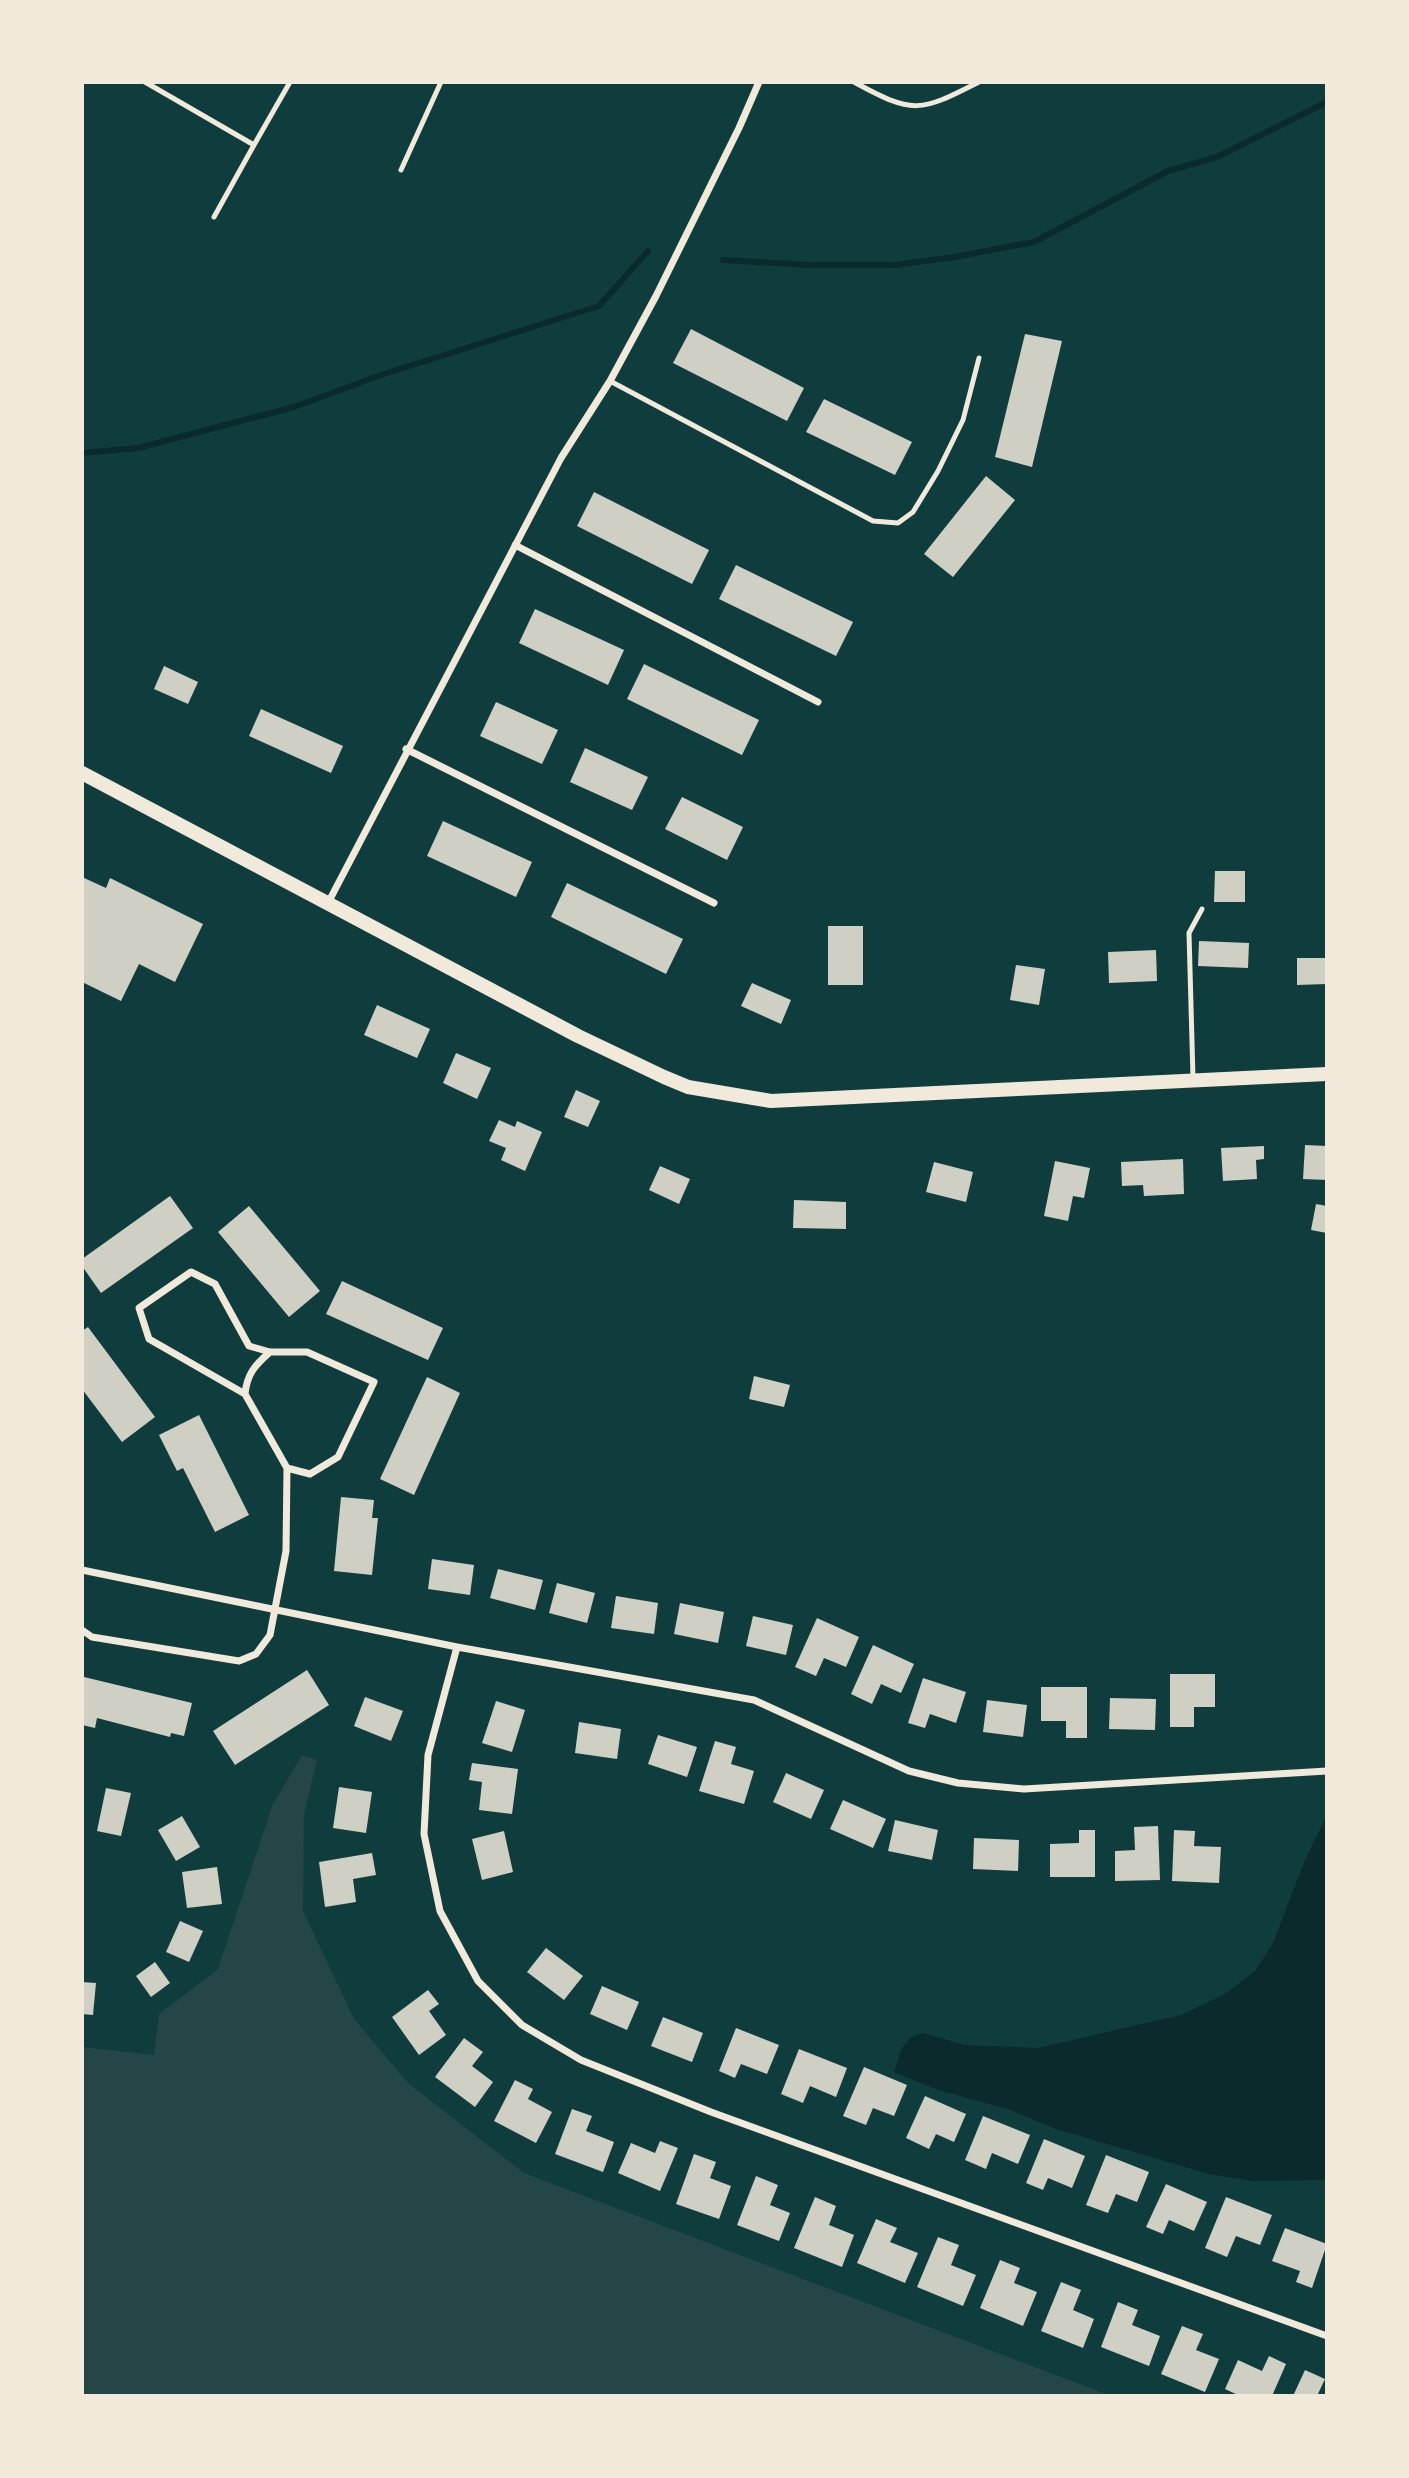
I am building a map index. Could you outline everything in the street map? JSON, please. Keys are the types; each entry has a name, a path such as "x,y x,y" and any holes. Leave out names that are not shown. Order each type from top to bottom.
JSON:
{"main road":[{"path":"82,773 578,1036 688,1087 771,1101 1327,1074"}],"street":[{"path":"327,903 561,458 610,381 698,214 759,82"},
{"path":"515,545 818,702"},
{"path":"406,749 714,903"},
{"path":"82,1630 92,1637 239,1661 256,1654 270,1635 286,1551 287,1468 245,1394 149,1339 139,1308 191,1272 215,1284 249,1346 270,1352 307,1352 374,1382 338,1457 310,1474 287,1468"},
{"path":"245,1394 246,1379 255,1365 270,1352"},
{"path":"82,1570 457,1647 754,1700 909,1771 958,1783 1024,1789 1327,1771"},
{"path":"457,1647 428,1755 424,1834 440,1911 478,1981 522,2025 581,2060 711,2112 1327,2336"}],"lane":[{"path":"145,82 254,145"},
{"path":"214,217 290,82"},
{"path":"401,170 441,82"},
{"path":"854,82 906,107 941,102 979,82"},
{"path":"610,381 873,521 898,523 913,512 938,471 963,420 979,358"},
{"path":"1193,1081 1189,933 1202,909"}],"shaded area":[{"path":"302,1755 317,1760 304,1815 303,1911 354,2019 409,2084 524,2173 1111,2396 82,2396 82,2047 154,2055 159,2014 218,1969 273,1804"},
{"path":"1327,1815 1327,2180 1254,2181 1209,2174 1056,2129 1008,2109 938,2090 894,2072 902,2048 911,2037 923,2033 964,2045 1038,2048 1181,2015 1225,1994 1255,1971 1273,1943 1305,1860"}],"building":[{"path":"691,329 804,388 787,421 673,363"},
{"path":"1025,334 1062,341 1032,467 995,457"},
{"path":"824,399 912,442 895,475 806,432"},
{"path":"986,476 1015,500 953,577 924,554"},
{"path":"594,492 709,550 692,584 577,526"},
{"path":"736,565 853,622 836,656 719,599"},
{"path":"535,609 624,650 608,685 519,643"},
{"path":"644,664 759,720 742,755 627,699"},
{"path":"164,666 198,682 188,704 154,689"},
{"path":"496,702 558,730 542,764 480,736"},
{"path":"261,709 343,746 331,773 249,736"},
{"path":"585,748 648,777 632,810 570,782"},
{"path":"682,797 743,827 727,860 665,829"},
{"path":"443,821 532,862 516,897 427,856"},
{"path":"1215,871 1245,871 1245,902 1214,902"},
{"path":"82,877 106,888 110,878 203,924 175,982 139,964 121,1001 82,982"},
{"path":"567,883 683,939 666,974 551,917"},
{"path":"828,926 863,926 863,985 828,985"},
{"path":"1199,941 1249,943 1248,968 1198,966"},
{"path":"1156,950 1157,981 1109,983 1108,952"},
{"path":"1297,958 1327,958 1327,984 1297,985"},
{"path":"1016,965 1045,969 1039,1005 1010,1000"},
{"path":"752,983 791,1000 781,1024 741,1006"},
{"path":"377,1005 430,1029 417,1058 364,1035"},
{"path":"456,1053 491,1068 477,1099 443,1083"},
{"path":"576,1090 600,1101 588,1127 564,1117"},
{"path":"499,1120 515,1127 517,1121 542,1132 525,1171 501,1160 506,1148 489,1141"},
{"path":"1305,1145 1327,1146 1327,1180 1303,1179"},
{"path":"1264,1146 1264,1159 1256,1160 1257,1179 1223,1181 1221,1148"},
{"path":"1183,1159 1184,1194 1144,1196 1143,1185 1122,1186 1121,1162"},
{"path":"1055,1161 1090,1168 1084,1198 1073,1196 1068,1221 1044,1216"},
{"path":"934,1162 973,1172 966,1202 926,1192"},
{"path":"660,1166 690,1179 679,1204 649,1190"},
{"path":"170,1196 193,1228 101,1293 82,1266 82,1259"},
{"path":"794,1200 846,1202 846,1229 793,1228"},
{"path":"1316,1204 1327,1206 1327,1233 1311,1230"},
{"path":"249,1206 320,1291 289,1317 218,1232"},
{"path":"342,1281 443,1328 428,1360 326,1314"},
{"path":"88,1327 155,1417 122,1442 82,1389 82,1331"},
{"path":"754,1376 790,1385 784,1407 749,1399"},
{"path":"427,1377 460,1393 414,1495 380,1479"},
{"path":"199,1415 249,1515 215,1532 183,1468 177,1471 159,1435"},
{"path":"341,1497 374,1500 372,1518 378,1518 372,1575 334,1571"},
{"path":"432,1559 474,1565 470,1595 428,1589"},
{"path":"498,1569 543,1580 535,1610 490,1598"},
{"path":"557,1583 595,1593 587,1623 549,1613"},
{"path":"616,1596 658,1603 654,1634 611,1628"},
{"path":"680,1603 724,1612 718,1643 674,1634"},
{"path":"753,1616 793,1625 786,1655 746,1646"},
{"path":"817,1618 859,1637 846,1667 824,1658 816,1676 795,1667"},
{"path":"873,1645 914,1664 901,1693 881,1684 872,1704 851,1694"},
{"path":"307,1670 329,1705 235,1765 213,1731"},
{"path":"1170,1674 1215,1674 1215,1707 1194,1707 1194,1727 1170,1727"},
{"path":"84,1677 192,1703 184,1736 171,1733 170,1737 97,1718 95,1728 82,1725"},
{"path":"923,1678 966,1692 956,1723 930,1714 925,1728 908,1723"},
{"path":"1041,1687 1087,1687 1087,1738 1066,1738 1066,1721 1041,1721"},
{"path":"365,1697 403,1711 391,1741 354,1726"},
{"path":"1110,1698 1156,1699 1155,1730 1109,1729"},
{"path":"987,1700 1027,1705 1023,1737 983,1732"},
{"path":"496,1701 525,1710 512,1752 482,1743"},
{"path":"579,1722 621,1729 617,1759 575,1753"},
{"path":"658,1735 697,1747 687,1777 648,1764"},
{"path":"715,1741 736,1747 731,1764 754,1771 744,1804 699,1791"},
{"path":"472,1763 518,1769 512,1814 479,1810 482,1782 469,1780"},
{"path":"786,1773 824,1790 811,1819 773,1802"},
{"path":"339,1787 372,1792 366,1833 333,1828"},
{"path":"106,1788 131,1793 121,1836 97,1831"},
{"path":"843,1800 886,1819 873,1848 830,1829"},
{"path":"182,1816 200,1847 176,1861 158,1830"},
{"path":"895,1820 938,1830 932,1860 888,1851"},
{"path":"1158,1826 1160,1880 1115,1881 1115,1851 1135,1850 1134,1827"},
{"path":"1079,1830 1095,1830 1095,1877 1050,1877 1050,1844 1079,1843"},
{"path":"1174,1830 1195,1831 1194,1846 1221,1847 1219,1883 1172,1881"},
{"path":"504,1831 513,1872 482,1880 472,1839"},
{"path":"974,1838 1019,1840 1018,1871 973,1869"},
{"path":"372,1853 376,1875 353,1879 356,1902 325,1907 319,1862"},
{"path":"217,1867 222,1904 187,1908 182,1872"},
{"path":"180,1921 203,1931 189,1962 166,1952"},
{"path":"546,1948 583,1976 564,2000 527,1972"},
{"path":"155,1962 170,1983 151,1997 136,1976"},
{"path":"82,1982 96,1983 93,2015 82,2014"},
{"path":"602,1986 639,2002 627,2030 590,2014"},
{"path":"428,1990 439,2004 429,2011 446,2035 419,2055 392,2017"},
{"path":"663,2017 703,2033 692,2062 651,2046"},
{"path":"736,2028 779,2045 767,2074 741,2064 735,2078 719,2071"},
{"path":"464,2038 483,2052 472,2066 493,2082 475,2107 435,2077"},
{"path":"799,2049 847,2068 836,2097 810,2086 803,2103 781,2094"},
{"path":"864,2067 907,2085 894,2116 873,2108 866,2125 843,2116"},
{"path":"515,2080 533,2089 528,2099 552,2112 536,2143 494,2121"},
{"path":"925,2096 966,2114 954,2142 936,2134 929,2149 906,2138"},
{"path":"572,2109 592,2116 586,2131 614,2142 603,2172 555,2154"},
{"path":"983,2116 1030,2135 1018,2164 992,2153 986,2169 965,2160"},
{"path":"1044,2139 1085,2156 1072,2188 1048,2178 1043,2190 1026,2183"},
{"path":"660,2141 678,2148 660,2191 618,2173 631,2143 655,2153"},
{"path":"694,2154 716,2162 710,2178 731,2186 719,2219 676,2204"},
{"path":"1106,2155 1149,2172 1137,2202 1116,2194 1108,2213 1086,2205"},
{"path":"756,2176 778,2185 770,2205 790,2213 779,2241 737,2225"},
{"path":"1166,2184 1207,2202 1194,2231 1169,2220 1163,2234 1146,2227"},
{"path":"815,2197 836,2206 829,2225 854,2235 842,2267 794,2248"},
{"path":"1226,2197 1272,2215 1260,2245 1236,2236 1227,2257 1205,2248"},
{"path":"876,2219 897,2228 890,2242 918,2253 905,2283 857,2263"},
{"path":"1285,2228 1327,2244 1312,2288 1296,2282 1300,2271 1272,2261"},
{"path":"938,2237 959,2245 951,2265 976,2275 963,2306 917,2287"},
{"path":"1000,2260 1020,2268 1014,2283 1037,2292 1023,2326 980,2308"},
{"path":"1061,2282 1081,2290 1073,2310 1094,2319 1083,2348 1041,2331"},
{"path":"1118,2302 1138,2310 1132,2325 1160,2336 1149,2366 1101,2347"},
{"path":"1182,2326 1203,2334 1196,2350 1219,2359 1205,2392 1161,2374"},
{"path":"1269,2356 1286,2364 1272,2396 1240,2396 1225,2389 1238,2360 1262,2371"},
{"path":"1305,2370 1325,2379 1317,2396 1293,2396"}],"waterway":[{"path":"723,260 811,265 895,265 1034,242 1168,171 1217,157 1327,102"},
{"path":"82,453 138,448 294,407 381,375 599,306 648,251"}]}
